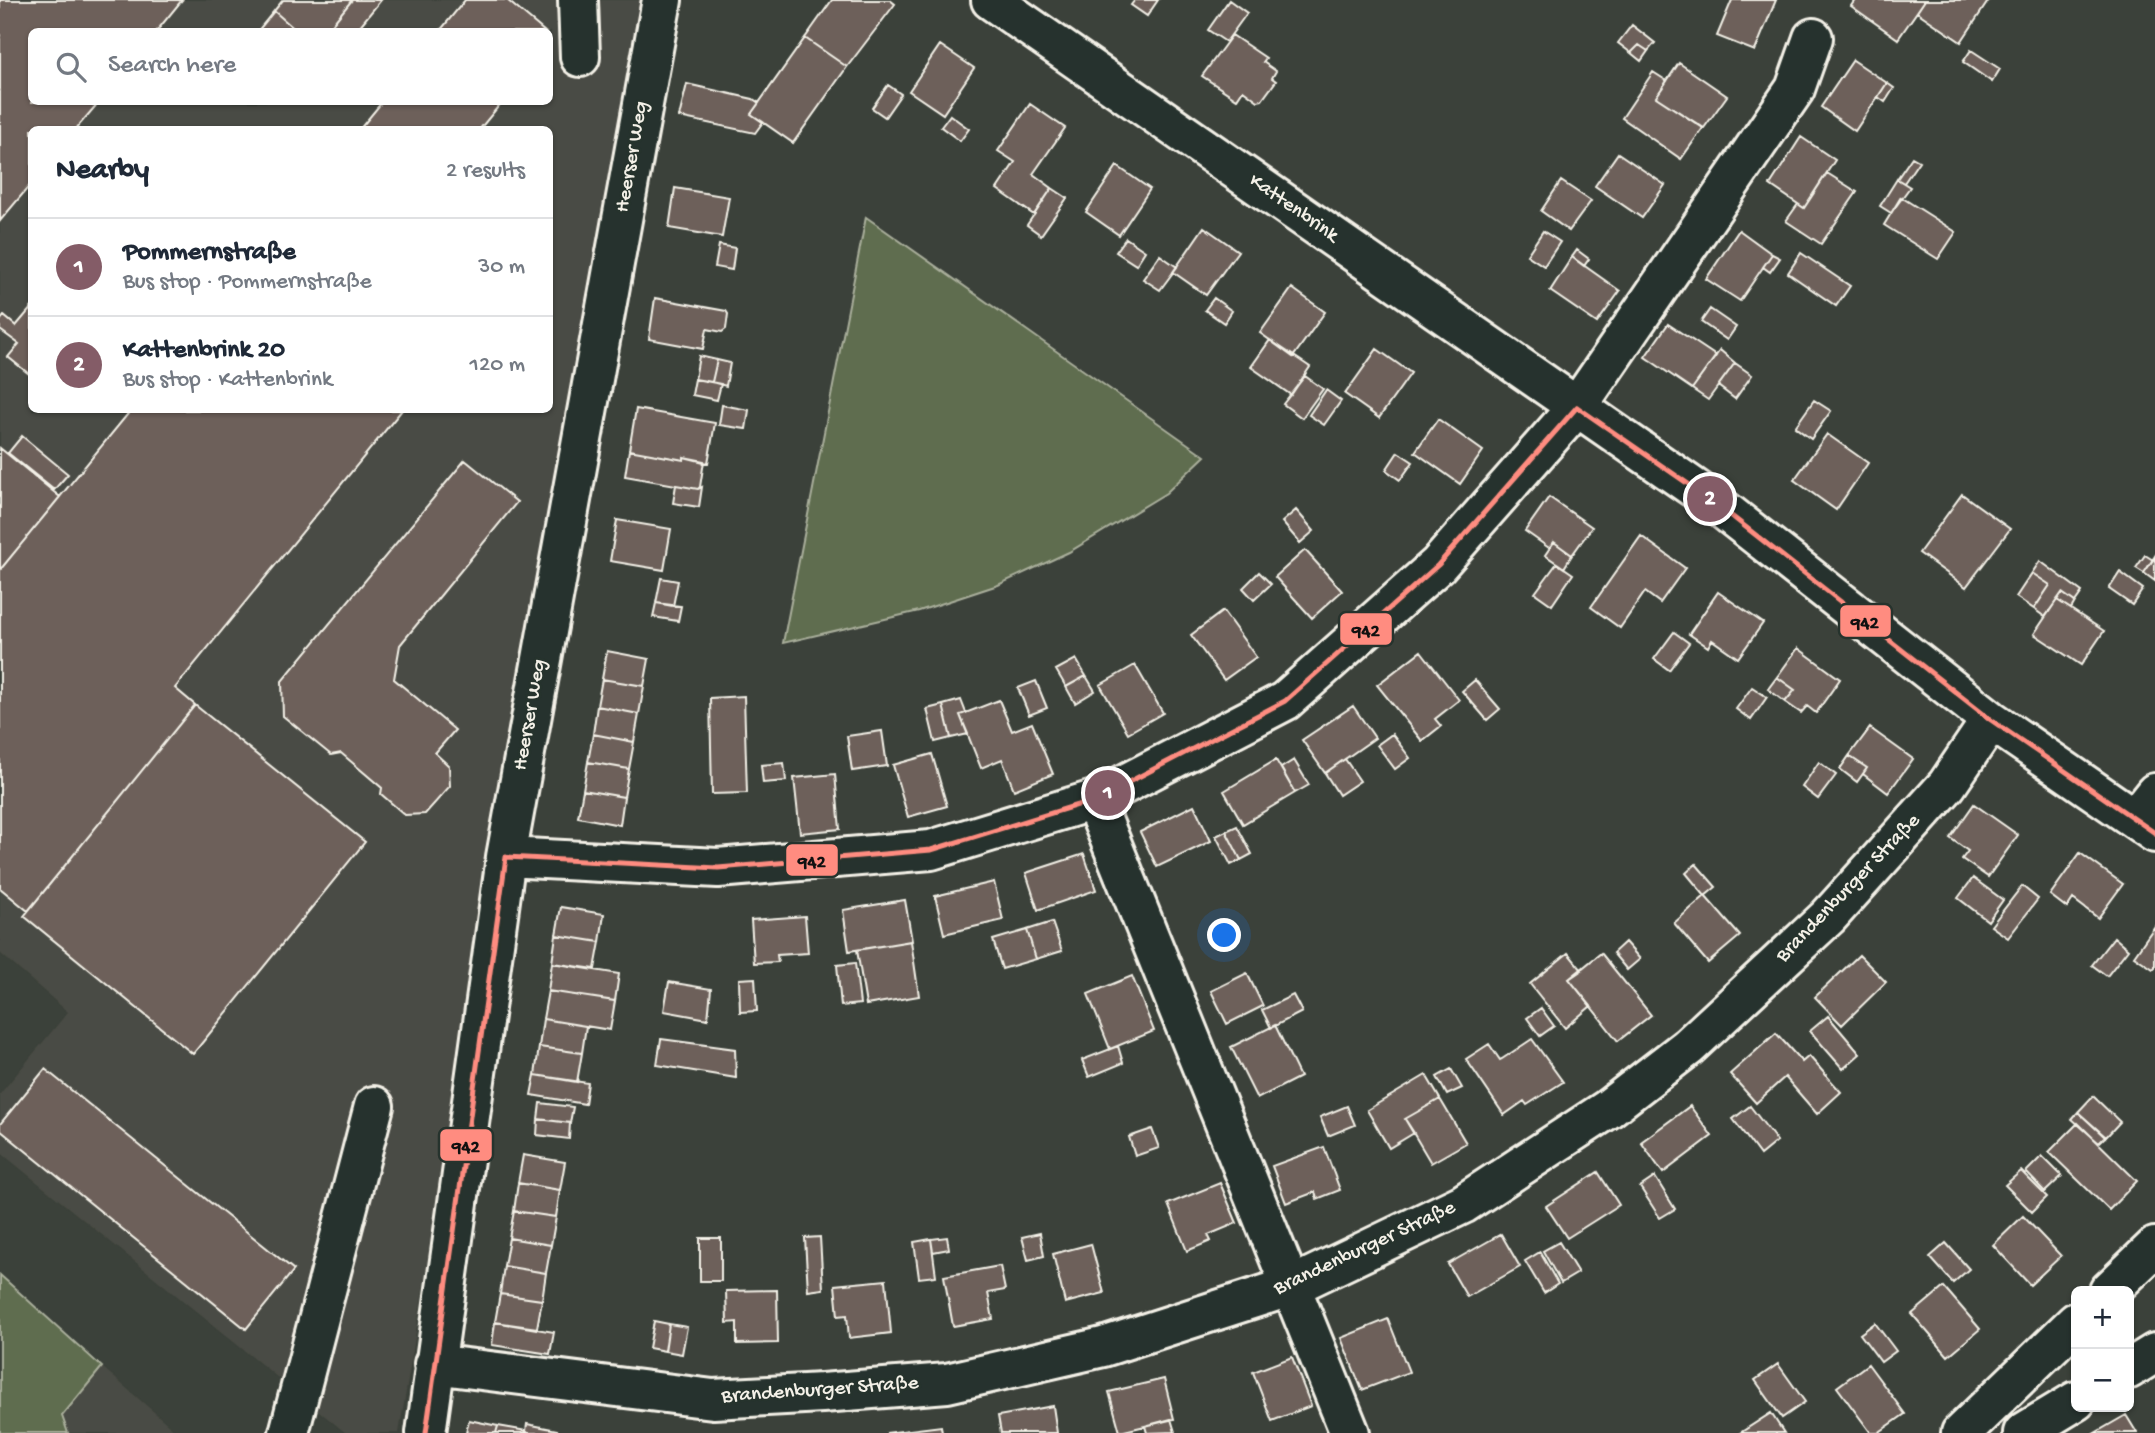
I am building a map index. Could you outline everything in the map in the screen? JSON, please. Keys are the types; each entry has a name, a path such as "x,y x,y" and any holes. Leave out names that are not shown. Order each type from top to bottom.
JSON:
{"street":[{"path":"578,0 580,57"},
{"name":"Heerser Weg","path":"426,1433 506,857 662,0"},
{"name":"Kattenbrink","path":"1006,4 1710,499 1991,720 2148,814"},
{"path":"506,857 718,868 931,850 1094,800 1284,701 1438,565 1577,407 1795,89 1813,38"},
{"name":"Brandenburger Straße","path":"434,1364 713,1399 947,1383 1103,1347 1292,1286 1463,1204 1608,1109 1688,1047 1828,917 1947,785 1991,720"},
{"path":"1094,800 1350,1433"},
{"path":"289,1433 374,1106"},
{"path":"2114,1286 2155,1247"},
{"path":"1961,1433 2071,1327"},
{"path":"2134,1366 2155,1353"},
{"path":"2023,1433 2071,1404"}],"shaded area":[{"path":"0,0 647,0 604,216 399,1433 346,1433 0,1152 0,1094 68,1012 0,953"},
{"path":"102,1367 178,1433 68,1433 62,1417"}],"green space":[{"path":"866,217 1205,456 1166,493 1069,552 998,585 919,611 783,643"},
{"path":"0,1275 102,1367 62,1416 68,1433 0,1433"}],"building":[{"path":"0,0 182,0 159,28 28,28 28,105 96,105 78,126 28,126 28,188 0,221"},
{"path":"283,0 352,0 329,28 293,28 274,11"},
{"path":"352,0 381,0 358,28 329,28"},
{"path":"465,0 507,0 540,28 442,28"},
{"path":"832,0 890,0 895,4 847,67 805,38"},
{"path":"1135,0 1158,0 1147,16 1131,5"},
{"path":"1229,0 1247,13 1226,42 1208,30"},
{"path":"1732,0 1776,0 1755,51 1717,36"},
{"path":"1855,0 1925,0 1898,39 1851,6"},
{"path":"1925,0 1989,0 1961,42 1917,12"},
{"path":"274,11 293,28 260,28"},
{"path":"1632,25 1655,43 1648,51 1639,45 1631,53 1618,43"},
{"path":"1232,35 1266,58 1263,62 1276,71 1272,78 1276,81 1262,100 1258,101 1243,90 1237,99 1202,76"},
{"path":"805,38 847,67 793,143 751,114"},
{"path":"940,45 974,68 943,114 909,91"},
{"path":"1639,45 1648,51 1641,61 1631,53"},
{"path":"1971,50 2000,69 1992,82 1963,62"},
{"path":"1853,60 1887,83 1855,131 1821,107"},
{"path":"1679,63 1727,96 1704,128 1656,97"},
{"path":"1653,72 1667,81 1656,97 1703,128 1681,159 1622,118"},
{"path":"1887,83 1894,88 1885,102 1878,97"},
{"path":"687,84 753,99 759,103 751,114 763,122 755,133 679,117"},
{"path":"888,85 901,94 885,117 872,108"},
{"path":"1030,104 1065,128 1033,174 1052,188 1034,215 997,189 1015,162 998,151"},
{"path":"380,105 500,105 482,126 362,126"},
{"path":"950,115 969,129 960,141 941,127"},
{"path":"1801,137 1835,160 1804,208 1770,185"},
{"path":"1618,153 1665,185 1642,218 1595,186"},
{"path":"1912,157 1919,161 1904,183 1897,179"},
{"path":"1117,166 1150,189 1119,235 1086,212"},
{"path":"1827,173 1857,192 1821,244 1786,221 1798,204 1804,208"},
{"path":"1897,179 1910,187 1891,213 1880,206"},
{"path":"1561,181 1591,201 1569,231 1541,211"},
{"path":"675,188 729,197 722,237 669,228"},
{"path":"1052,188 1067,198 1041,235 1027,225"},
{"path":"1901,197 1956,232 1938,259 1884,225"},
{"path":"1204,227 1238,251 1206,295 1173,272"},
{"path":"1739,230 1772,254 1740,301 1706,279"},
{"path":"1543,231 1560,242 1544,266 1527,255"},
{"path":"1126,238 1145,251 1136,265 1116,252"},
{"path":"719,245 735,248 732,270 715,267"},
{"path":"1577,250 1589,259 1584,266 1572,257"},
{"path":"1801,253 1850,286 1836,306 1788,273"},
{"path":"1772,254 1780,258 1770,272 1763,267"},
{"path":"1160,255 1177,267 1160,290 1143,279"},
{"path":"1572,257 1620,291 1597,323 1550,291"},
{"path":"1292,288 1325,312 1293,357 1260,333"},
{"path":"655,298 726,311 726,329 722,332 707,329 703,349 649,339"},
{"path":"1214,298 1232,311 1224,323 1205,310"},
{"path":"1710,309 1736,327 1727,340 1701,322"},
{"path":"28,312 28,373 8,357 19,344 0,330 0,321 4,316 16,326"},
{"path":"1668,324 1716,356 1692,389 1645,357"},
{"path":"1270,340 1310,367 1291,395 1251,367"},
{"path":"1377,349 1411,373 1379,418 1345,394"},
{"path":"1720,350 1735,363 1708,400 1692,389"},
{"path":"699,356 717,360 712,382 695,379"},
{"path":"717,360 730,363 726,386 712,382"},
{"path":"1735,363 1752,375 1735,399 1718,386"},
{"path":"1305,376 1323,389 1302,418 1283,404"},
{"path":"695,379 721,384 717,400 692,395"},
{"path":"1326,390 1341,401 1324,425 1309,415"},
{"path":"1814,400 1831,411 1811,439 1795,427"},
{"path":"722,405 749,410 746,429 719,425"},
{"path":"636,409 715,423 708,463 629,450"},
{"path":"129,413 400,413 175,688 195,705 28,911 0,888 0,570"},
{"path":"1438,419 1483,451 1460,484 1415,452"},
{"path":"1827,434 1868,463 1836,510 1794,480"},
{"path":"22,436 68,474 54,490 8,453"},
{"path":"0,448 60,497 0,570"},
{"path":"629,450 704,461 700,487 698,489 625,476"},
{"path":"1398,452 1413,462 1400,480 1386,470"},
{"path":"465,460 517,502 400,645 394,679 455,730 435,753 449,766 450,786 425,814 405,815 381,794 382,788 341,753 331,755 283,716 282,681"},
{"path":"676,485 698,489 702,487 699,507 673,503"},
{"path":"1962,494 2010,529 1966,587 1919,553"},
{"path":"1549,497 1592,527 1572,555 1554,542 1549,548 1525,531"},
{"path":"1296,510 1314,531 1300,543 1282,522"},
{"path":"617,520 671,529 664,570 610,561"},
{"path":"1641,536 1685,568 1660,603 1645,592 1620,628 1591,607"},
{"path":"1554,542 1572,555 1564,568 1545,555"},
{"path":"1305,550 1342,591 1312,618 1275,577"},
{"path":"2145,555 2153,560 2144,573 2136,568"},
{"path":"2155,556 2155,581 2144,573"},
{"path":"2040,561 2082,592 2075,602 2062,593 2045,617 2034,609 2050,585 2032,573"},
{"path":"1557,563 1573,574 1552,605 1535,593"},
{"path":"1259,572 1271,584 1254,600 1243,588"},
{"path":"2120,572 2143,589 2132,605 2109,589"},
{"path":"2032,573 2050,585 2034,609 2016,597"},
{"path":"661,578 678,581 673,606 656,603"},
{"path":"1718,592 1763,623 1738,658 1712,640 1708,647 1689,634"},
{"path":"2062,593 2075,602 2071,609 2057,600"},
{"path":"2057,600 2104,631 2081,665 2034,634"},
{"path":"656,603 681,606 678,621 653,617"},
{"path":"1223,611 1256,657 1224,680 1191,635"},
{"path":"1674,632 1689,643 1669,670 1654,659"},
{"path":"1798,648 1840,679 1816,713 1807,706 1801,713 1785,702 1795,690 1777,677"},
{"path":"607,651 649,659 644,686 602,679"},
{"path":"1421,651 1459,700 1435,719 1441,726 1422,741 1377,685"},
{"path":"1076,659 1086,676 1066,687 1056,670"},
{"path":"1135,665 1163,713 1128,733 1100,685"},
{"path":"1086,676 1095,691 1075,703 1066,687"},
{"path":"1777,677 1795,690 1785,702 1768,689"},
{"path":"602,679 644,686 639,714 597,706"},
{"path":"1475,680 1500,709 1487,720 1462,691"},
{"path":"1036,681 1047,708 1029,715 1018,688"},
{"path":"1752,687 1767,697 1751,720 1736,709"},
{"path":"744,696 747,793 712,794 710,698"},
{"path":"961,700 966,713 960,715 968,734 951,738 943,705"},
{"path":"999,700 1012,731 1032,723 1053,774 1014,790 1002,759 981,768 960,715"},
{"path":"195,705 365,842 193,1054 24,916"},
{"path":"943,705 951,738 935,742 927,709"},
{"path":"597,706 639,714 634,742 593,734"},
{"path":"1353,706 1375,738 1325,773 1302,740"},
{"path":"1870,728 1913,759 1888,793 1863,774 1867,768 1849,756"},
{"path":"882,731 887,766 852,771 847,736"},
{"path":"593,734 634,742 629,769 588,762"},
{"path":"1392,734 1410,758 1395,769 1377,745"},
{"path":"932,754 947,806 908,817 893,765"},
{"path":"1849,756 1867,768 1857,782 1840,769"},
{"path":"1345,759 1360,781 1339,795 1325,773"},
{"path":"1276,760 1295,793 1243,824 1224,791"},
{"path":"1294,760 1309,785 1295,793 1281,768"},
{"path":"588,762 629,769 624,797 583,790"},
{"path":"1819,762 1836,775 1818,799 1802,787"},
{"path":"784,763 786,781 763,783 761,765"},
{"path":"835,774 840,829 800,833 794,778"},
{"path":"583,790 624,797 620,825 578,817"},
{"path":"1974,804 2018,835 1988,877 1962,859 1968,851 1950,838"},
{"path":"1194,805 1211,841 1157,867 1140,832"},
{"path":"1237,826 1252,854 1241,860 1226,831"},
{"path":"1226,831 1241,860 1231,865 1216,836"},
{"path":"2080,853 2123,884 2098,918 2073,899 2067,908 2050,895"},
{"path":"1084,854 1096,890 1038,910 1026,873"},
{"path":"1696,864 1716,887 1705,896 1686,873"},
{"path":"1973,878 2003,900 1988,921 1958,898"},
{"path":"994,882 1003,920 944,934 935,896"},
{"path":"2022,886 2038,899 2008,938 1991,926"},
{"path":"1705,896 1740,936 1708,963 1674,923"},
{"path":"905,900 912,941 849,951 843,910"},
{"path":"561,907 604,914 600,942 556,935"},
{"path":"805,916 808,953 777,955 778,962 754,963 751,920"},
{"path":"1052,922 1062,951 1036,959 1027,930"},
{"path":"2155,926 2155,967 2153,969 2134,956"},
{"path":"1027,930 1036,959 1002,969 993,940"},
{"path":"556,935 600,942 595,969 552,963"},
{"path":"2114,937 2128,949 2107,976 2092,965"},
{"path":"911,941 919,996 866,1005 857,950"},
{"path":"1625,942 1640,959 1627,970 1613,953"},
{"path":"1568,953 1582,970 1569,979 1591,1006 1565,1028 1530,984"},
{"path":"1601,953 1651,1015 1618,1041 1569,979"},
{"path":"1859,955 1886,982 1842,1025 1815,997"},
{"path":"552,963 619,974 615,1001 548,991"},
{"path":"855,963 860,1004 841,1006 837,965"},
{"path":"1247,973 1263,1006 1227,1024 1211,991"},
{"path":"1132,976 1154,1031 1110,1049 1088,994"},
{"path":"755,978 757,1011 740,1012 739,979"},
{"path":"669,982 711,989 708,1019 664,1011"},
{"path":"548,991 615,1001 610,1030 543,1019"},
{"path":"1293,995 1302,1012 1271,1028 1262,1010"},
{"path":"1541,1008 1554,1026 1540,1036 1527,1018"},
{"path":"1828,1016 1860,1054 1843,1069 1810,1031"},
{"path":"543,1019 586,1026 582,1053 539,1047"},
{"path":"1275,1025 1300,1077 1257,1099 1231,1047"},
{"path":"1776,1033 1802,1062 1809,1056 1841,1092 1817,1114 1785,1077 1756,1103 1730,1074"},
{"path":"661,1039 735,1049 736,1078 657,1065"},
{"path":"1532,1039 1563,1082 1527,1105 1524,1101 1504,1115 1466,1059 1489,1044 1500,1060"},
{"path":"1118,1046 1123,1063 1089,1077 1082,1060"},
{"path":"539,1047 582,1053 577,1082 535,1075"},
{"path":"45,1069 294,1270 246,1329 0,1130 0,1124"},
{"path":"1451,1069 1462,1088 1447,1095 1437,1077"},
{"path":"535,1075 588,1083 585,1104 531,1095"},
{"path":"1426,1075 1440,1099 1405,1119 1414,1133 1389,1148 1367,1110"},
{"path":"2093,1096 2120,1122 2106,1137 2078,1112"},
{"path":"1440,1099 1466,1143 1431,1163 1405,1119"},
{"path":"540,1103 573,1107 570,1123 538,1119"},
{"path":"1347,1106 1355,1125 1328,1136 1320,1117"},
{"path":"1690,1106 1712,1136 1663,1173 1641,1142"},
{"path":"1750,1106 1777,1141 1760,1155 1733,1119"},
{"path":"2078,1112 2105,1137 2099,1143 2072,1119"},
{"path":"538,1119 570,1123 569,1139 537,1135"},
{"path":"2078,1123 2137,1181 2109,1210 2049,1152"},
{"path":"1152,1129 1159,1148 1135,1156 1129,1137"},
{"path":"1324,1147 1340,1190 1317,1199 1315,1192 1286,1203 1272,1166"},
{"path":"523,1155 565,1162 560,1190 518,1183"},
{"path":"2042,1156 2062,1176 2045,1192 2026,1172"},
{"path":"2021,1171 2047,1197 2032,1212 2005,1185"},
{"path":"1598,1172 1619,1205 1567,1238 1546,1206"},
{"path":"1655,1177 1675,1209 1660,1218 1640,1187"},
{"path":"518,1183 560,1190 556,1217 514,1211"},
{"path":"1220,1183 1237,1223 1208,1235 1211,1241 1187,1251 1168,1204"},
{"path":"514,1211 556,1217 551,1245 509,1238"},
{"path":"2023,1216 2061,1256 2030,1285 1993,1245"},
{"path":"1040,1233 1044,1256 1028,1260 1022,1237"},
{"path":"1501,1234 1520,1267 1467,1297 1448,1264"},
{"path":"820,1237 823,1289 808,1291 805,1238"},
{"path":"947,1237 949,1249 933,1252 931,1239"},
{"path":"509,1238 551,1245 546,1273 504,1266"},
{"path":"700,1238 721,1238 721,1281 700,1281"},
{"path":"931,1239 936,1276 919,1278 914,1242"},
{"path":"1559,1242 1578,1273 1561,1283 1543,1251"},
{"path":"1946,1243 1969,1269 1953,1283 1930,1257"},
{"path":"1091,1244 1104,1293 1065,1303 1053,1254"},
{"path":"1540,1252 1558,1284 1544,1293 1525,1261"},
{"path":"504,1266 546,1273 542,1300 500,1294"},
{"path":"1000,1266 1005,1290 988,1293 993,1319 953,1326 944,1276"},
{"path":"886,1280 891,1333 849,1338 847,1315 838,1316 835,1285"},
{"path":"1944,1287 1980,1329 1948,1356 1912,1314"},
{"path":"777,1290 778,1343 737,1344 737,1322 727,1323 726,1291"},
{"path":"500,1294 542,1300 537,1328 495,1322"},
{"path":"1388,1319 1409,1372 1362,1390 1341,1338"},
{"path":"654,1321 669,1324 665,1351 649,1348"},
{"path":"495,1322 554,1332 550,1354 492,1345"},
{"path":"1875,1323 1896,1351 1881,1362 1860,1334"},
{"path":"669,1324 687,1327 682,1354 665,1351"},
{"path":"1292,1357 1311,1406 1272,1421 1253,1372"},
{"path":"1778,1364 1805,1402 1782,1418 1755,1380"},
{"path":"1868,1364 1905,1414 1878,1433 1871,1433 1837,1387"},
{"path":"1164,1379 1174,1419 1120,1432 1109,1392"},
{"path":"1053,1406 1057,1433 1001,1433 998,1416"},
{"path":"1771,1413 1784,1433 1740,1433"},
{"path":"2126,1415 2137,1433 2095,1433"},
{"path":"1171,1419 1175,1432 1147,1433 1145,1426"},
{"path":"469,1420 498,1426 496,1433 466,1433"},
{"path":"527,1424 557,1430 556,1433 528,1433"},
{"path":"498,1426 526,1431 528,1433 496,1433"},
{"path":"941,1426 942,1433 886,1433"}],"transit line":[{"name":"942","path":"1577,407 1710,499 1991,720 2155,833"},
{"name":"942","path":"506,857 718,868 931,850 1094,800 1285,701 1438,565 1577,407"},
{"name":"942","path":"426,1433 506,857"}],"place":[{"name":"Kattenbrink 20","path":"1710,499"},
{"name":"Pommernstraße","path":"1108,793"}]}
